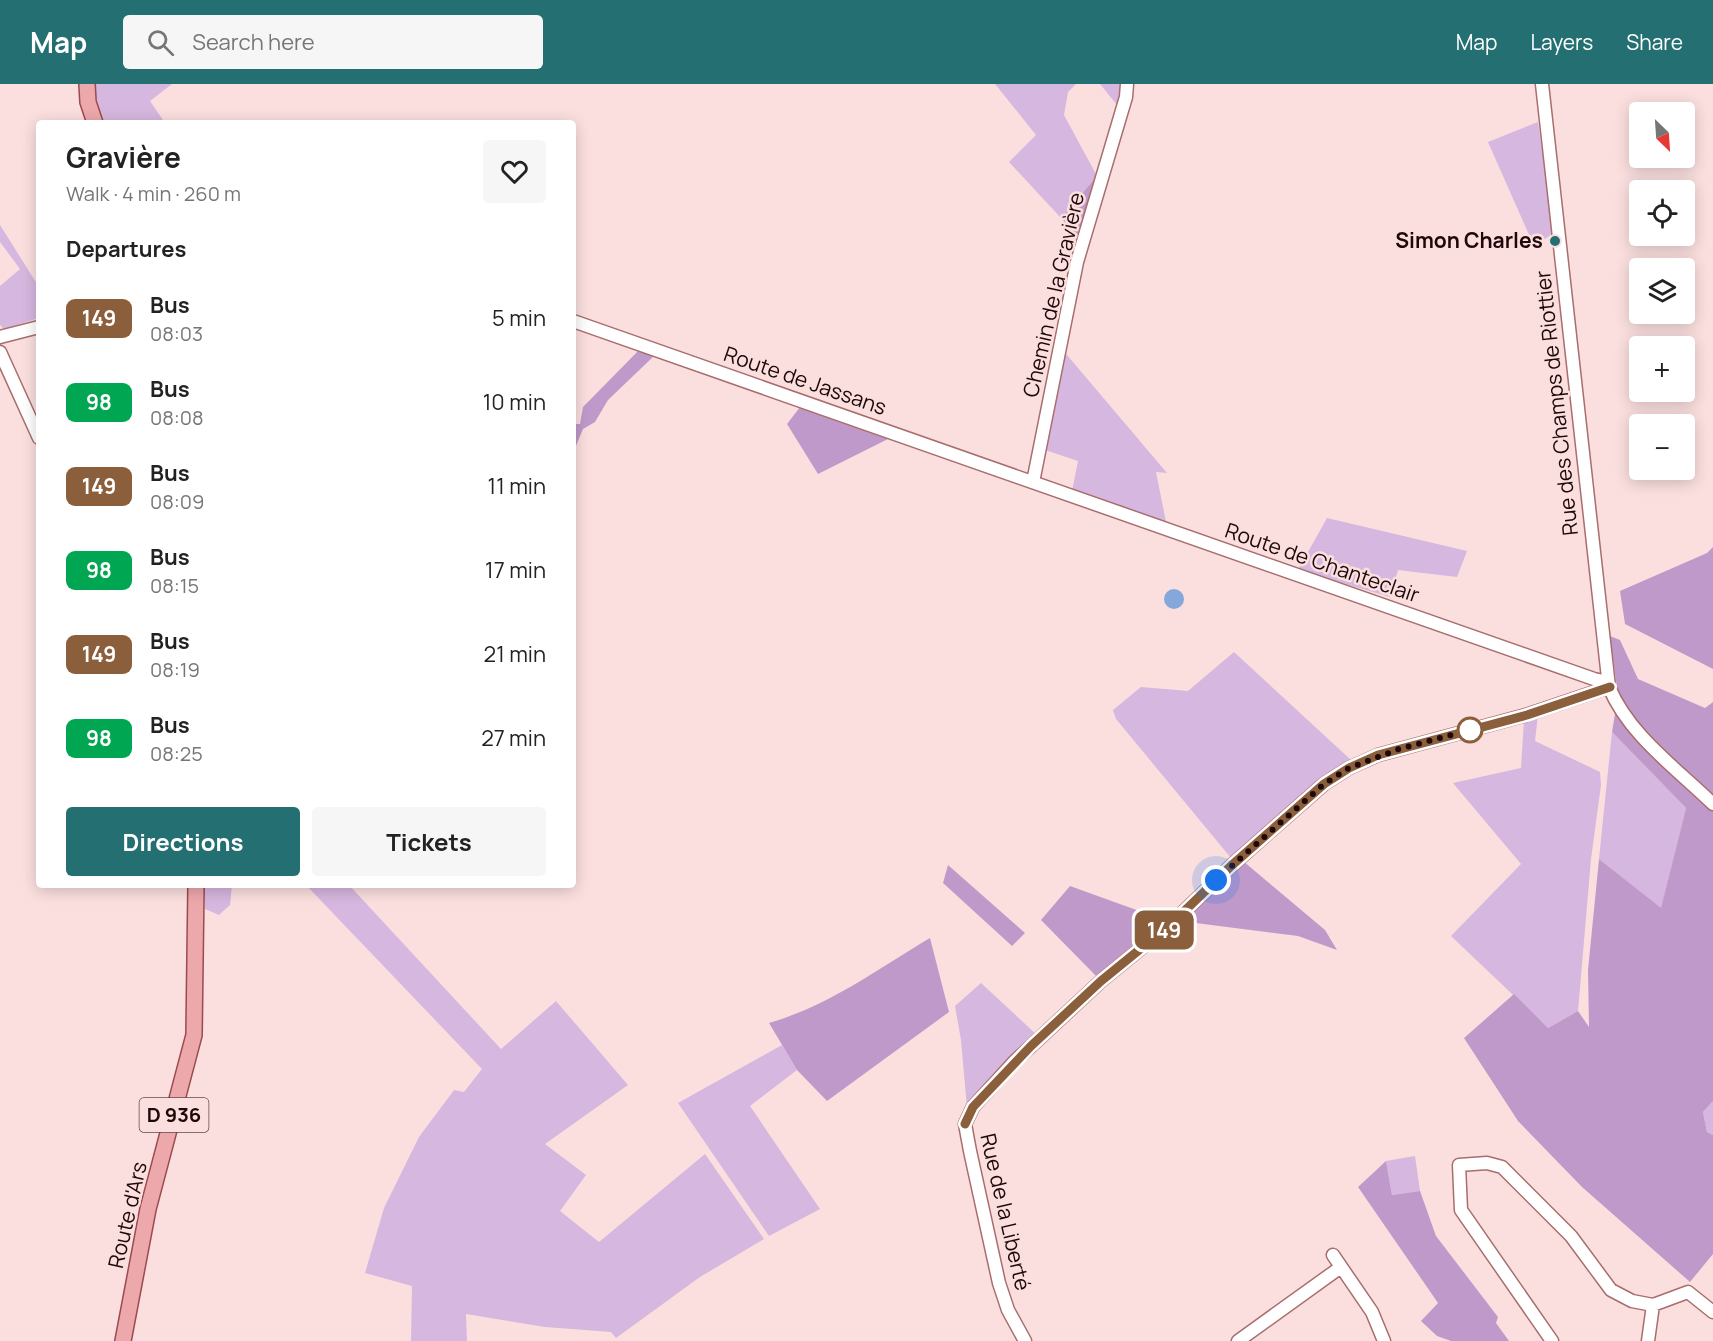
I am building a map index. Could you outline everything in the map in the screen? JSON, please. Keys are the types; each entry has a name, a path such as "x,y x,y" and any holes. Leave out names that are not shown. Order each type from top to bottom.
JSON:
{"main road":[{"path":"87,84 94,120"},
{"name":"Route d'Ars","path":"123,1341 148,1209 194,1035 196,888"}],"street":[{"name":"Chemin de la Gravière","path":"1028,480 1077,262 1126,97 1127,84"},
{"name":"Rue des Champs de Riottier","path":"1542,84 1609,684"},
{"name":"Route de Jassans","path":"576,322 1028,480"},
{"path":"0,337 36,328"},
{"path":"0,352 34,409"},
{"name":"Route de Chanteclair","path":"1028,480 1609,684"},
{"path":"1609,684 1616,702 1634,728 1713,804"},
{"name":"Rue de la Liberté","path":"1025,1341 1008,1310 999,1282 965,1124 973,1107 1022,1054 1101,981 1171,924 1231,866 1332,779 1349,768 1378,755 1527,715 1609,684"},
{"path":"1552,1341 1461,1210 1459,1166 1487,1163 1502,1167 1571,1236 1611,1290 1632,1301 1653,1305 1688,1292 1713,1312"},
{"path":"1333,1255 1372,1312 1384,1341"},
{"path":"1238,1341 1341,1268"},
{"path":"1648,1341 1653,1305"}],"shaded area":[{"path":"93,84 172,84 150,101 163,120 101,120 96,110"},
{"path":"995,84 1076,84 1068,92 1064,115 1097,176 1061,218 1009,162 1036,135"},
{"path":"1100,84 1121,84 1117,105"},
{"path":"1538,122 1554,233 1534,246 1488,142"},
{"path":"1097,176 1081,239 1061,218"},
{"path":"0,225 36,282 36,319 4,329 0,325 0,286 20,269 0,242"},
{"path":"1061,348 1167,473 1156,472 1166,522 1072,491 1078,461 1042,449"},
{"path":"639,350 654,356 608,400 595,422 583,429 576,446 576,424 580,424 583,407"},
{"path":"800,407 892,437 818,474 787,424"},
{"path":"1327,518 1467,551 1457,577 1398,570 1390,597 1298,570"},
{"path":"1713,547 1713,669 1625,624 1620,591 1707,553"},
{"path":"1610,636 1620,640 1638,679 1705,708 1713,702 1713,1101 1703,1112 1707,1132 1713,1135 1713,1254 1690,1282 1582,1187 1518,1121 1464,1038 1514,994 1548,1028 1578,1011 1589,1027 1588,970 1599,859 1661,908 1686,808 1612,732 1618,695"},
{"path":"1234,652 1351,760 1321,780 1231,858 1116,719 1113,710 1141,687 1188,691"},
{"path":"1538,715 1535,741 1600,772 1601,785 1591,859 1578,1011 1548,1028 1451,936 1521,864 1453,783 1521,768 1524,720"},
{"path":"1612,732 1686,808 1661,909 1599,859"},
{"path":"1243,861 1325,930 1337,950 1298,936 1180,921"},
{"path":"948,865 1025,933 1012,946 943,883"},
{"path":"1070,886 1167,921 1098,978 1041,920"},
{"path":"204,888 232,888 230,905 219,915 205,909"},
{"path":"309,888 352,888 501,1049 556,1001 628,1085 545,1144 586,1175 560,1211 599,1242 705,1154 764,1239 700,1277 616,1338 611,1332 545,1327 466,1314 467,1341 411,1341 412,1286 365,1273 384,1208 419,1137 454,1090 464,1092 482,1069"},
{"path":"930,938 949,1012 827,1101 797,1070 769,1023 791,1016 832,997"},
{"path":"981,983 1037,1035 967,1108 961,1040 955,1006"},
{"path":"782,1045 797,1070 750,1106 820,1209 769,1236 678,1103"},
{"path":"1713,1101 1713,1135 1707,1132 1703,1112"},
{"path":"1415,1156 1420,1191 1392,1195 1386,1161"},
{"path":"1386,1161 1392,1195 1420,1191 1436,1236 1498,1317 1496,1323 1509,1341 1451,1341 1437,1336 1421,1321 1438,1303 1358,1187"}],"water":[{"path":"1174,589 1181,592 1184,599 1181,606 1174,609 1167,606 1164,599 1167,592"}],"bus line":[{"name":"149","path":"965,1124 973,1107 1014,1062 1101,981 1171,924 1231,866 1324,784 1349,768 1378,755 1527,715 1610,687"}],"place":[{"name":"Simon Charles","path":"1555,241"}],"route":[{"path":"1216,880 1324,784 1349,768 1399,749 1470,730"}]}
